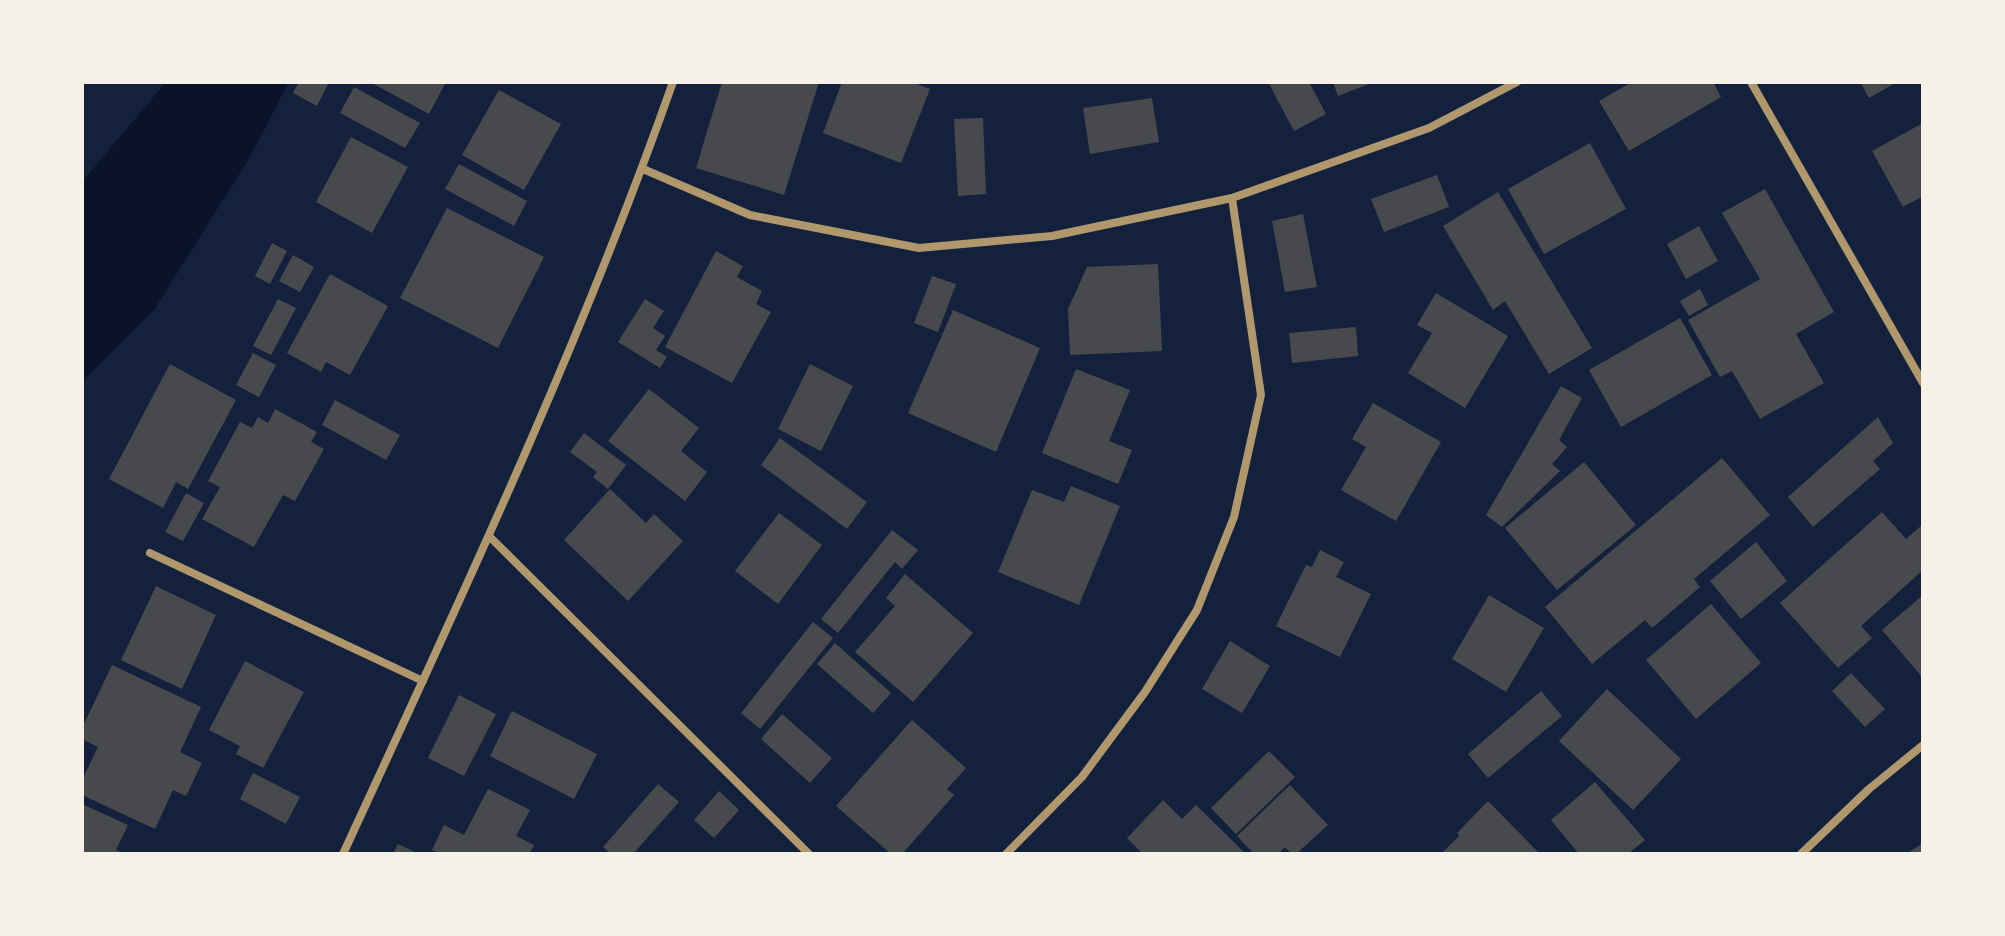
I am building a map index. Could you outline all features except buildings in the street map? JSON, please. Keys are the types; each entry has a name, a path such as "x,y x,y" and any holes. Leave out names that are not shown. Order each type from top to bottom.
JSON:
{"street":[{"path":"343,854 490,537 643,169 673,82"},
{"path":"643,169 750,215 919,248 1052,236 1232,198 1429,128 1517,82"},
{"path":"1751,82 1923,383"},
{"path":"1006,854 1082,777 1145,692 1197,610 1234,517 1261,395 1232,198"},
{"path":"490,537 809,854"},
{"path":"150,553 423,681"},
{"path":"1801,854 1869,789 1923,745"}],"water":[{"path":"166,82 289,82 250,157 154,310 82,382 82,182"}]}
